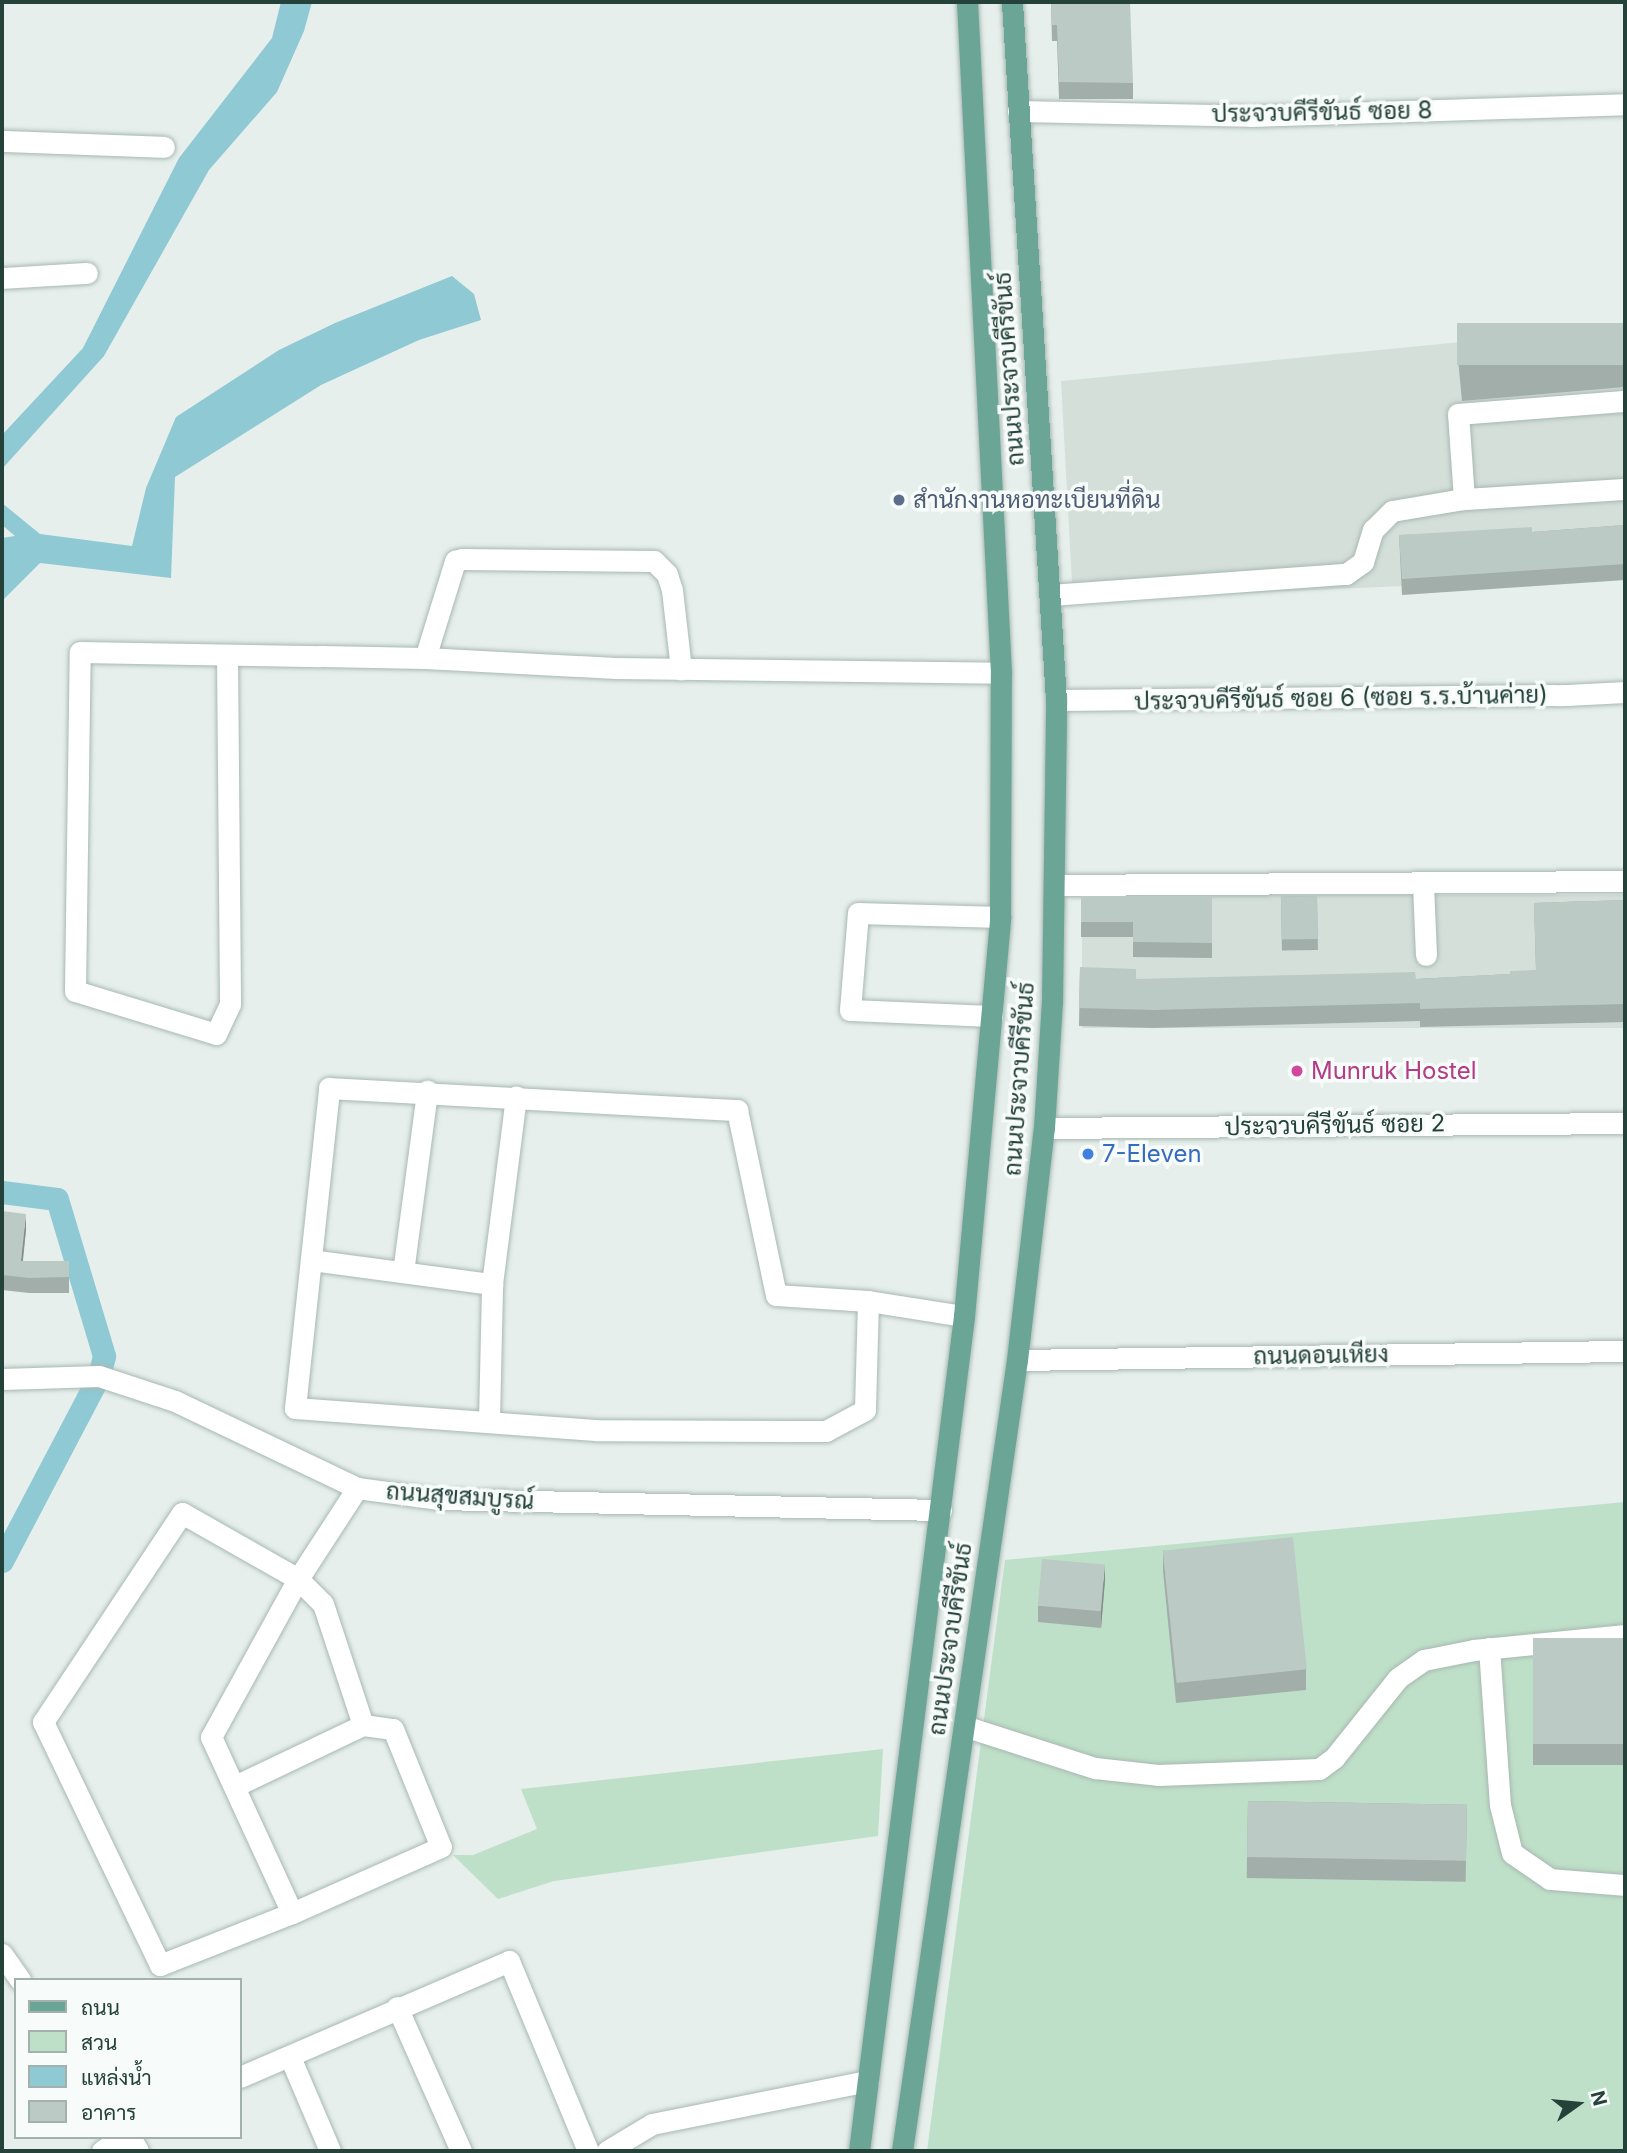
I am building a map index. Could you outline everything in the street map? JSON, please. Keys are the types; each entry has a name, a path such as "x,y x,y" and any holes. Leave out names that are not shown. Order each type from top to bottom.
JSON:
{"main road":[{"name":"ถนนประจวบคีรีขันธ์","path":"859,2151 964,1316 1000,917 1001,673 967,2"},
{"name":"ถนนประจวบคีรีขันธ์","path":"902,2151 1017,1360 1044,1128 1052,1002 1056,701 1012,2"}],"street":[{"name":"ประจวบคีรีขันธ์ ซอย 8","path":"1018,111 1250,116 1625,104"},
{"path":"2,141 164,147"},
{"path":"2,278 87,273"},
{"path":"1464,499 1458,414 1625,401"},
{"path":"1051,595 1346,574 1363,562 1373,530 1392,511 1464,499 1625,489"},
{"path":"425,658 455,561 654,561 667,574 672,590 681,669"},
{"path":"227,655 230,1004 216,1034 75,991 80,652 425,658 681,669 1001,673"},
{"name":"ประจวบคีรีขันธ์ ซอย 6 (ซอย ร.ร.บ้านค่าย)","path":"1056,701 1625,692"},
{"path":"1055,885 1625,881"},
{"path":"1423,884 1426,955"},
{"path":"992,1016 850,1010 858,913 1000,917"},
{"path":"868,1301 865,1410 826,1431 595,1430 489,1420 295,1408 329,1088 427,1091 737,1110 776,1295 868,1301 964,1316"},
{"path":"403,1272 427,1091"},
{"path":"489,1420 492,1284 516,1097"},
{"name":"ประจวบคีรีขันธ์ ซอย 2","path":"1044,1128 1625,1123"},
{"path":"311,1260 492,1284"},
{"name":"ถนนดอนเหียง","path":"1017,1360 1625,1351"},
{"name":"ถนนสุขสมบูรณ์","path":"2,1379 99,1376 176,1401 357,1488 439,1499 941,1510"},
{"path":"292,1913 211,1737 298,1579 357,1488"},
{"path":"235,1786 363,1726 393,1729 441,1847 292,1913 160,1965 43,1722 182,1513 298,1579 323,1604 363,1726"},
{"path":"964,1726 1108,1770 1158,1775 1319,1769 1334,1758 1398,1678 1424,1660 1489,1648 1625,1634"},
{"path":"1489,1648 1500,1805 1512,1853 1550,1879 1625,1885"},
{"path":"2,1954 19,1978"},
{"path":"242,2076 397,2007 509,1961 588,2151"},
{"path":"397,2007 461,2151"},
{"path":"290,2057 330,2151"},
{"path":"607,2151 652,2124 868,2081"},
{"path":"102,2151 120,2139"}],"shaded area":[{"path":"1625,326 1625,576 1073,601 1061,381"},
{"path":"1082,895 1625,895 1625,1028 1082,1028"}],"green space":[{"path":"1625,1502 1625,2151 927,2151 1005,1560"},
{"path":"883,1749 878,1836 554,1881 498,1899 453,1855 473,1855 537,1829 521,1789"}],"water":[{"path":"281,2 312,2 304,31 277,92 209,170 104,356 2,469 2,435 83,348 179,158 272,38"},
{"path":"452,276 474,294 481,320 419,340 321,385 175,477 171,578 40,563 2,601 2,538 15,536 2,525 2,503 40,534 132,546 146,488 176,417 279,350 335,323"}],"building":[{"path":"1051,2 1130,2 1133,83 1059,82 1057,25 1052,25"},
{"path":"1457,323 1625,323 1625,365 1457,365"},
{"path":"1625,525 1625,564 1402,579 1399,535 1532,527 1532,532"},
{"path":"1081,896 1212,896 1212,943 1133,942 1133,922 1081,922"},
{"path":"1317,896 1318,939 1282,940 1281,897"},
{"path":"1625,900 1625,1004 1420,1009 1420,1003 1153,1010 1079,1008 1080,967 1136,969 1136,979 1415,972 1416,979 1536,970 1534,903"},
{"path":"2,1211 26,1214 21,1261 69,1261 69,1277 29,1278 2,1275"},
{"path":"1293,1537 1307,1669 1177,1683 1163,1551"},
{"path":"1042,1559 1105,1564 1101,1611 1038,1606"},
{"path":"1533,1638 1625,1638 1625,1744 1533,1744"},
{"path":"1248,1801 1467,1805 1466,1861 1247,1857"}],"waterway":[{"path":"2,1192 57,1199 104,1356 99,1376 2,1561"}],"place":[{"name":"สำนักงานหอทะเบียนที่ดิน","path":"899,500"},
{"name":"Munruk Hostel","path":"1297,1071"},
{"name":"7-Eleven","path":"1088,1154"}]}
